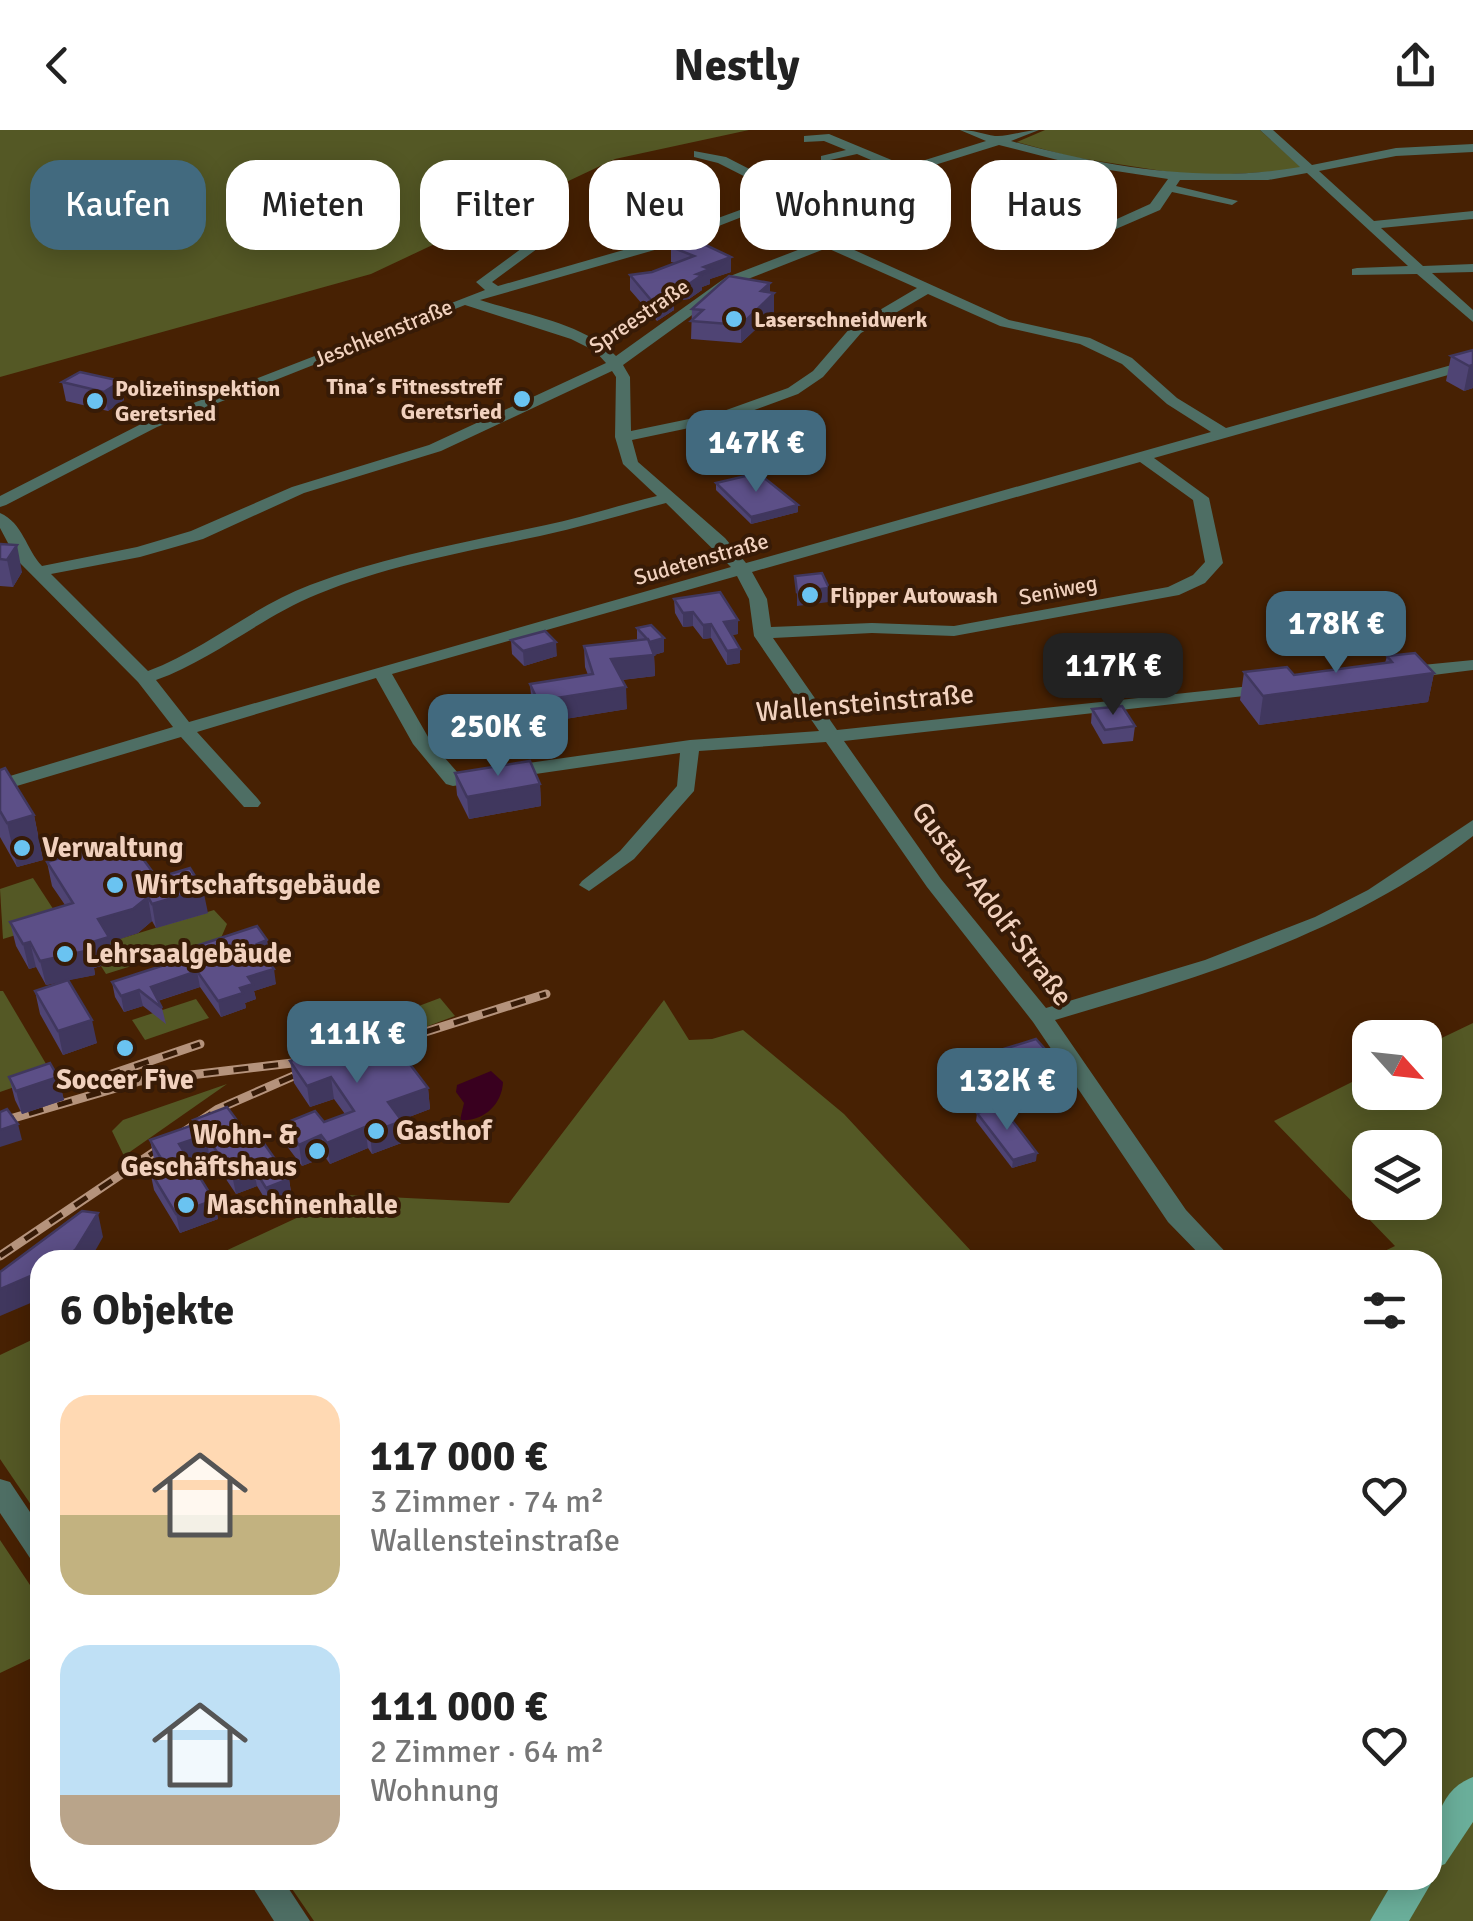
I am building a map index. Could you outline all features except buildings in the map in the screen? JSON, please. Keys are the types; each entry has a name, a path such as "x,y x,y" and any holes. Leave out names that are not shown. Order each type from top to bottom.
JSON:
{"main road":[{"path":"1442,1839 1473,1792"},
{"path":"1388,1921 1408,1890"}],"street":[{"path":"969,130 1232,201"},
{"name":"Jeschkenstraße","path":"940,160 1033,130"},
{"path":"1272,130 1310,170 1473,318"},
{"path":"828,136 882,160"},
{"path":"808,139 854,136"},
{"path":"1117,224 1155,206 1173,183 1310,170 1397,152 1473,148"},
{"path":"825,159 859,150"},
{"path":"698,154 740,169"},
{"name":"Jeschkenstraße","path":"0,502 152,424 465,300 660,244 740,212"},
{"path":"1371,225 1473,214"},
{"name":"Jeschkenstraße","path":"496,291 483,282 528,250"},
{"name":"Spreestraße","path":"37,572 140,552 212,530 298,490 434,448 615,364 691,312 722,285 810,250"},
{"path":"840,250 932,287 1004,323 1085,341 1127,361 1172,402 1226,434"},
{"path":"1357,272 1473,268"},
{"path":"623,437 775,399 810,381 829,365 842,343 862,324 932,287"},
{"path":"465,300 576,336 600,348 623,377 623,437 637,473 718,542 743,570"},
{"name":"Sudetenstraße","path":"0,785 380,672 1473,363"},
{"name":"Seniweg","path":"763,633 872,628 954,631 1173,591 1199,578 1214,563 1201,498 1143,457"},
{"path":"144,678 191,661 272,608 330,584 420,556 544,530 667,498"},
{"path":"0,518 15,534 23,556 37,572 144,678 184,730 251,803"},
{"name":"Gustav-Adolf-Straße","path":"743,570 758,599 763,633 830,734 937,887 1041,1016 1177,1216 1210,1250"},
{"path":"1382,675 1473,665"},
{"name":"Wallensteinstraße","path":"380,672 423,744 453,780 690,746 875,733 1296,684"},
{"path":"589,885 627,854 686,787 690,746"},
{"path":"1041,1016 1204,968 1296,935 1379,895 1473,826"},
{"path":"0,1490 30,1535"},
{"path":"271,1890 292,1921"}],"green space":[{"path":"0,130 749,130 613,160 589,160 589,171 569,181 569,160 420,160 422,250 371,274 0,377"},
{"path":"1045,130 1260,130 1304,170 1195,176 1117,164 1117,160 1072,157 1017,142"},
{"path":"33,878 61,921 3,939 0,889"},
{"path":"214,910 227,924 221,938 106,974 101,966 114,961 103,944"},
{"path":"0,991 52,1074 0,1092"},
{"path":"440,998 455,1016 407,1034 392,1016"},
{"path":"196,999 209,1018 145,1040 132,1020"},
{"path":"664,1000 689,1040 712,1039 743,1030 844,1114 970,1250 228,1250 346,1195 509,1203"},
{"path":"1473,1023 1473,1921 314,1921 293,1890 1442,1890 1442,1250 1387,1250 1395,1246 1370,1220 1442,1220 1442,1130 1352,1130 1352,1202 1274,1121 1352,1082 1352,1110 1442,1110 1442,1038"},
{"path":"227,1084 124,1156 112,1131 123,1120"},
{"path":"30,1341 30,1503 0,1459 0,1355"},
{"path":"0,1540 30,1585 30,1659 0,1673"}],"shaded area":[{"path":"491,1071 503,1082 495,1105 476,1118 460,1120 464,1103 456,1092 457,1085"}],"railway":[{"path":"368,1050 546,994"},
{"path":"106,1076 200,1044"},
{"path":"0,1122 140,1081 301,1062"},
{"path":"0,1256 218,1109 321,1064"}],"place":[{"name":"Laserschneidwerk","path":"734,319"},
{"name":"Tina´s Fitnesstreff Geretsried","path":"522,399"},
{"name":"Polizeiinspektion Geretsried","path":"95,401"},
{"name":"Flipper Autowash","path":"810,595"},
{"name":"Verwaltung","path":"22,848"},
{"name":"Wirtschaftsgebäude","path":"115,885"},
{"name":"Lehrsaalgebäude","path":"65,954"},
{"name":"Soccer Five","path":"125,1048"},
{"name":"Gasthof","path":"376,1131"},
{"name":"Wohn- & Geschäftshaus","path":"317,1151"},
{"name":"Maschinenhalle","path":"186,1205"}]}
